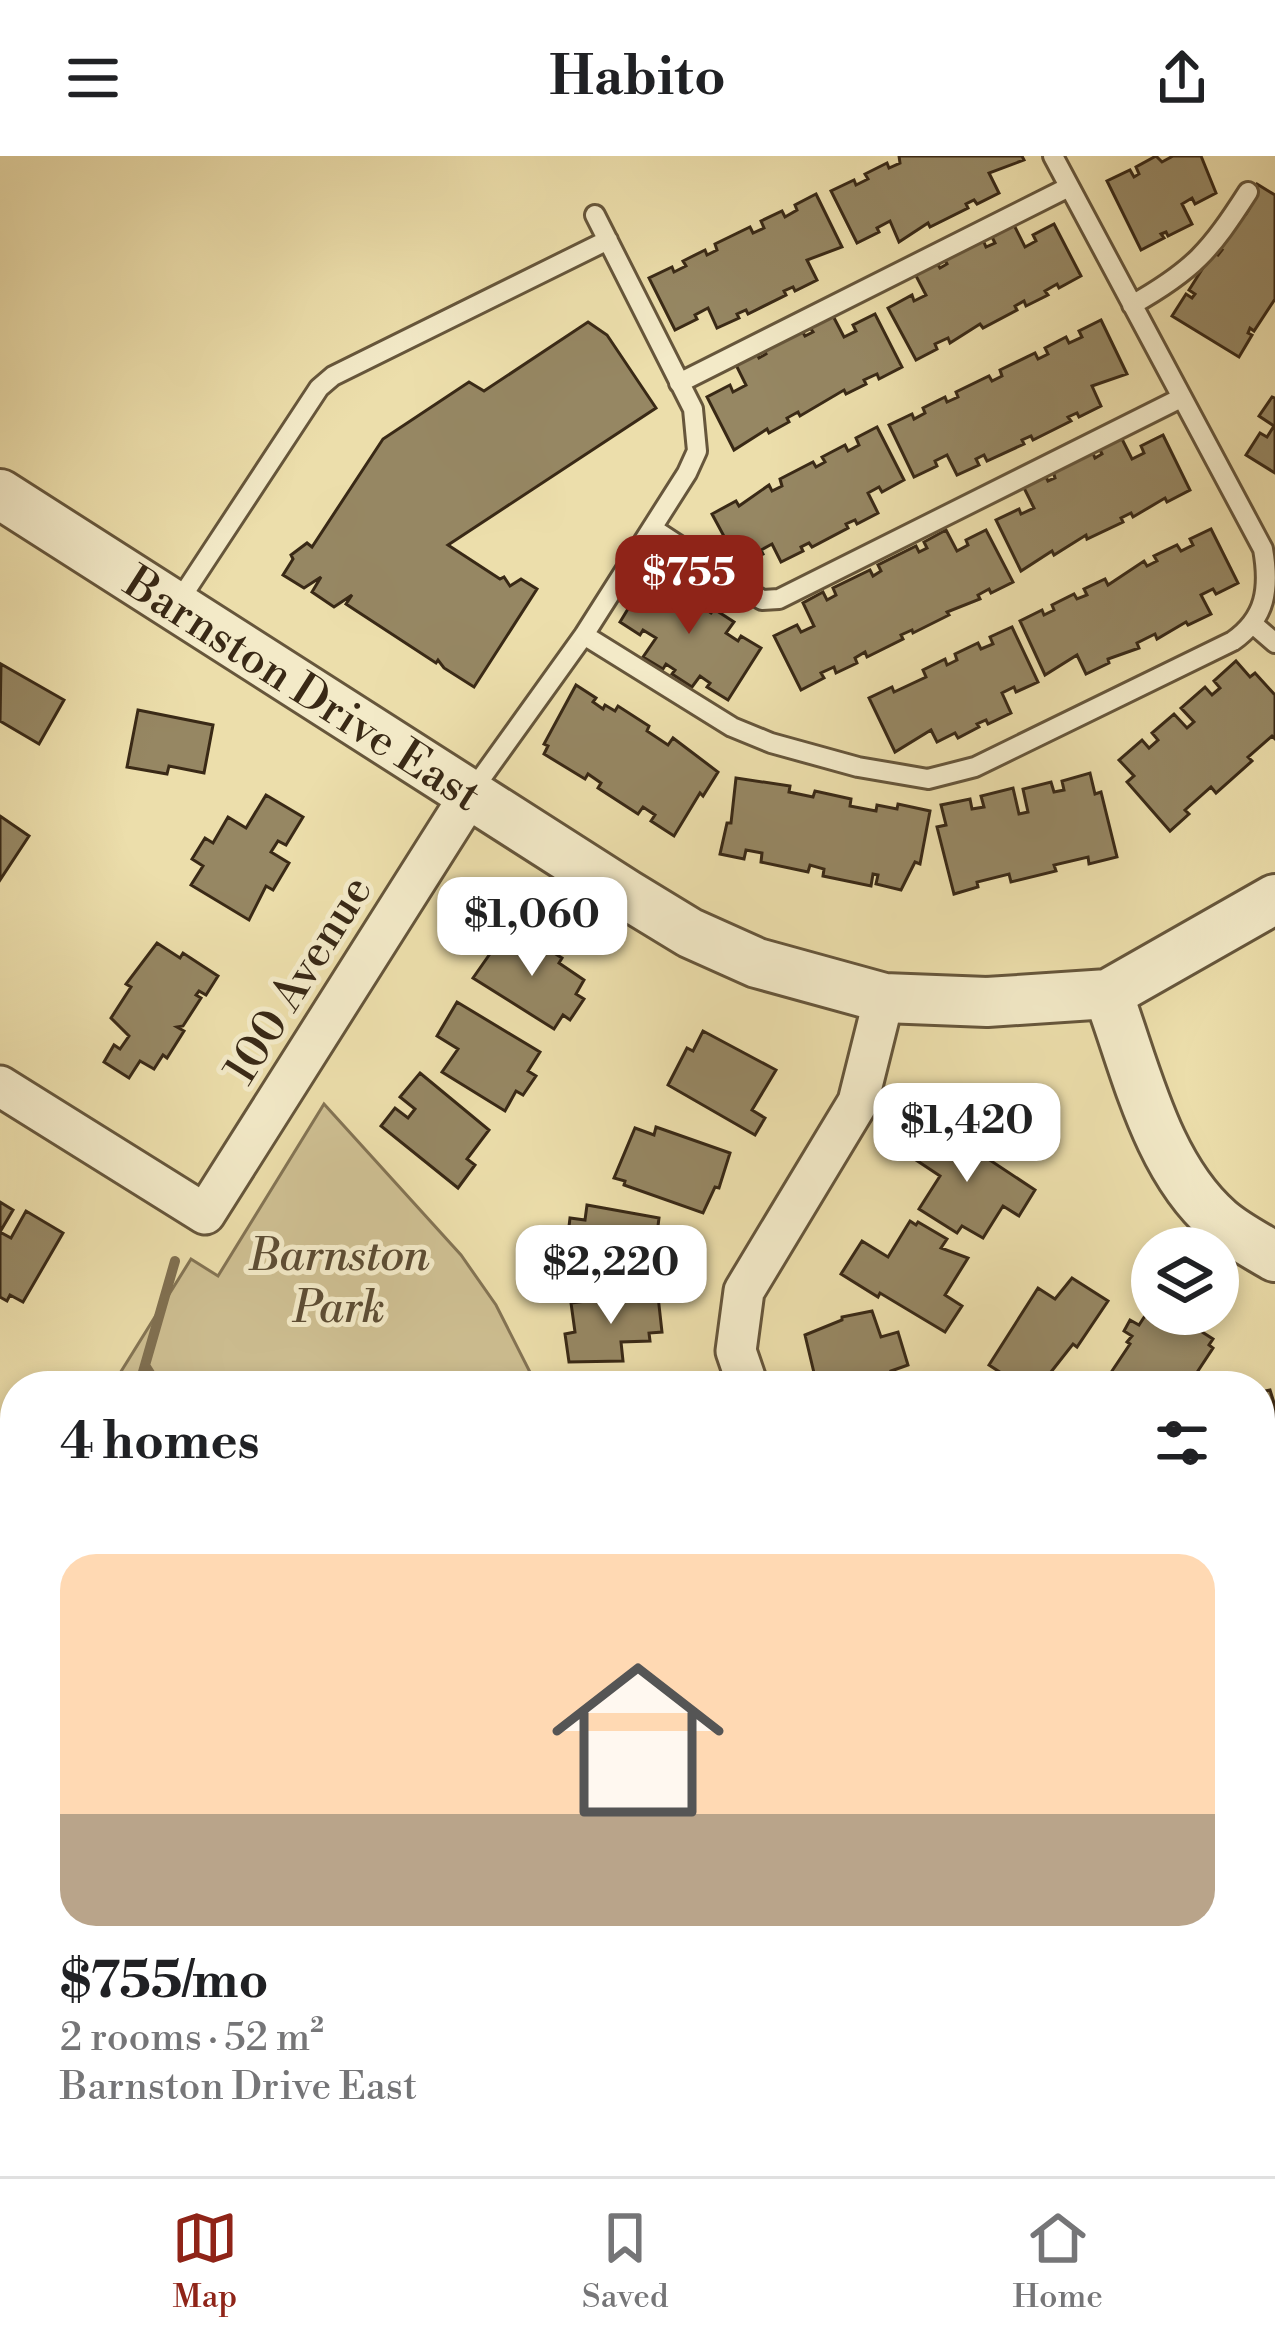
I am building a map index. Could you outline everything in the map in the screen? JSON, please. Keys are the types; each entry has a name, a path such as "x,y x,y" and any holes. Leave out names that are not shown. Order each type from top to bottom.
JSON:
{"street":[{"name":"Barnston Drive East","path":"0,494 690,933 757,964 884,998 987,1002 1108,994 1275,899"},
{"name":"100 Avenue","path":"0,1085 205,1214 470,795"},
{"path":"1108,994 1163,1142 1189,1186 1220,1222 1275,1257"},
{"path":"743,1371 736,1351 744,1291 858,1102 884,998"}],"lane":[{"path":"584,635 732,728 858,767 928,779 975,767 1233,641 1253,624 1260,616 1268,574 1267,539 1180,398 1054,156"},
{"path":"679,383 1070,187"},
{"path":"1132,305 1177,280 1198,262 1248,192"},
{"path":"470,795 584,635 697,451 693,410 595,215"},
{"path":"175,607 320,388 333,376 608,241"},
{"path":"652,528 762,600 779,599 1180,398"},
{"path":"1253,624 1275,643"}],"green space":[{"name":"Barnston Park","path":"324,1104 461,1255 496,1305 529,1371 121,1371 191,1259 218,1276"}],"building":[{"path":"899,156 1022,156 1024,160 989,173 999,193 977,204 974,200 966,204 968,208 930,227 928,223 899,242 890,221 857,243 831,191 868,179 865,174 887,163 889,168 900,163"},
{"path":"1156,156 1162,162 1173,156 1201,156 1216,193 1195,204 1192,198 1182,204 1192,224 1168,236 1161,234 1164,238 1141,250 1107,181 1130,170 1134,177 1139,174 1136,167"},
{"path":"1257,184 1275,195 1275,299 1254,331 1250,328 1252,335 1239,357 1172,316 1186,294 1192,298 1195,294 1189,290 1213,252 1218,255 1222,250 1217,247 1240,210 1246,214 1249,209 1244,205"},
{"path":"816,194 842,247 807,260 817,280 784,291 786,295 748,314 746,310 737,314 739,318 717,328 708,308 675,330 649,278 686,266 683,261 705,250 707,255 717,250 715,244 750,227 753,233 764,228 761,221 782,211 785,217 797,210 795,205"},
{"path":"1054,224 1081,276 1059,288 1057,284 1045,291 1048,295 1026,306 1024,301 1015,306 1017,310 983,328 980,324 950,343 948,338 935,344 937,349 916,360 888,308 912,295 914,301 926,295 915,274 937,263 940,268 947,264 945,260 983,240 986,247 995,243 992,237 1014,225 1025,247 1036,241 1033,235"},
{"path":"832,314 844,337 856,331 853,325 875,314 902,367 879,379 877,374 864,380 866,384 846,394 844,390 800,416 798,412 787,418 789,422 769,433 767,429 734,450 707,397 730,385 733,392 746,385 735,363 756,352 759,358 766,354 763,348 801,329 805,336 813,332 809,326"},
{"path":"1101,320 1127,374 1092,386 1101,406 1068,417 1071,421 1033,440 1031,436 1022,440 1024,444 987,461 984,455 976,459 979,465 957,475 947,455 935,461 937,466 914,477 889,425 912,414 914,419 925,413 923,408 945,397 947,402 958,397 956,392 989,376 992,381 1002,376 1000,370 1035,353 1038,359 1048,354 1045,348 1066,337 1069,343 1082,337 1079,331"},
{"path":"588,322 607,335 656,408 448,545 500,579 504,577 510,586 521,579 537,589 474,687 346,604 352,595 334,607 312,592 321,577 304,588 283,575 291,555 307,543 312,547 383,439 469,382 484,391"},
{"path":"1275,398 1275,473 1246,455 1260,433 1267,437 1274,426 1259,416"},
{"path":"877,427 904,480 882,492 879,487 868,493 878,513 846,524 848,528 812,547 809,543 801,547 803,551 781,562 772,544 740,566 712,514 736,501 739,506 769,485 772,491 782,486 780,479 813,462 816,467 825,462 822,457 845,445 848,451 859,445 856,438"},
{"path":"1163,435 1190,490 1133,517 1131,513 1121,518 1123,522 1087,539 1086,535 1054,555 1052,551 1021,571 996,520 1034,508 1023,486 1045,475 1048,481 1055,478 1053,471 1092,451 1095,458 1102,454 1099,448 1121,437 1132,459 1144,453 1141,446"},
{"path":"1211,529 1238,583 1216,594 1213,589 1201,595 1211,614 1157,639 1155,634 1137,643 1139,648 1108,659 1109,663 1086,674 1077,655 1045,675 1020,621 1042,610 1044,615 1054,610 1052,605 1074,594 1077,599 1087,595 1084,589 1105,579 1108,585 1144,561 1147,566 1157,561 1154,556 1177,545 1181,551 1193,545 1190,539"},
{"path":"946,530 957,551 968,545 966,540 986,530 1013,582 991,593 989,589 978,595 980,599 901,635 903,639 867,657 865,652 855,658 857,663 836,673 834,667 821,673 824,678 801,690 774,636 797,625 801,632 814,626 803,603 823,592 827,600 836,595 833,588 870,570 873,576 881,571 878,565 916,546 919,552 927,548 924,542"},
{"path":"651,571 681,594 683,590 703,603 711,613 714,609 734,622 726,633 761,648 728,700 707,687 710,683 700,676 692,687 666,664 663,669 643,657 656,638 643,630 640,635 620,622"},
{"path":"1012,627 1038,682 1002,693 1011,713 977,724 979,727 958,738 955,733 937,742 931,730 895,752 869,698 926,677 923,670 945,659 947,665 957,660 955,654 978,643 981,649 993,644 990,637"},
{"path":"1236,661 1275,695 1275,739 1272,736 1248,757 1252,761 1216,793 1211,787 1170,831 1127,782 1134,776 1119,760 1142,740 1149,748 1158,740 1152,733 1174,714 1187,728 1194,722 1181,708 1205,687 1212,695 1220,688 1214,681"},
{"path":"1,664 64,700 39,744 0,721"},
{"path":"576,685 603,709 605,705 615,711 618,706 668,745 673,738 718,772 674,836 651,821 655,815 643,807 638,814 598,788 601,783 588,774 585,779 544,754 548,746 544,744"},
{"path":"138,710 213,725 204,773 169,766 167,774 127,767"},
{"path":"1090,773 1095,794 1101,792 1117,857 1089,864 1088,857 1054,865 1056,871 1011,882 1009,874 954,894 937,827 946,825 941,805 970,799 972,809 984,807 981,796 1013,788 1019,814 1028,812 1023,789 1051,782 1054,792 1064,790 1062,781"},
{"path":"736,778 790,786 789,792 813,797 815,791 851,799 850,806 876,811 877,805 897,809 898,804 930,811 920,864 915,862 901,890 876,884 878,875 873,874 871,886 823,876 824,869 810,865 808,872 761,862 762,853 746,850 744,859 720,854 727,823 731,823"},
{"path":"266,795 303,817 286,845 278,841 271,852 289,863 273,890 266,886 249,920 191,885 203,866 192,859 205,838 213,843 228,817 246,828"},
{"path":"0,816 29,836 0,880"},
{"path":"506,931 524,942 527,936 562,958 559,963 584,980 576,994 584,999 570,1020 563,1015 554,1029 473,978"},
{"path":"157,943 218,976 206,995 199,991 196,995 201,998 183,1026 177,1027 184,1031 167,1058 163,1055 154,1069 140,1061 129,1078 104,1062 114,1045 120,1049 129,1036 111,1018 131,987 126,984"},
{"path":"457,1002 540,1052 528,1071 536,1076 523,1095 516,1091 505,1111 442,1072 458,1049 437,1036"},
{"path":"703,1031 776,1070 752,1110 765,1118 755,1135 668,1085 687,1048 693,1051"},
{"path":"420,1073 489,1130 467,1159 475,1165 458,1188 381,1126 395,1108 408,1118 415,1109 400,1097"},
{"path":"934,1123 1035,1190 1019,1216 1003,1206 983,1238 962,1226 957,1233 919,1209 940,1176 913,1158"},
{"path":"656,1127 730,1153 719,1188 715,1187 703,1213 614,1178 635,1128 654,1135"},
{"path":"0,1202 13,1210 0,1232"},
{"path":"587,1205 659,1218 646,1282 564,1268 570,1218 585,1220"},
{"path":"26,1211 63,1233 23,1302 10,1295 7,1301 0,1297 0,1232 11,1238"},
{"path":"910,1221 947,1239 941,1248 968,1258 945,1295 962,1306 945,1332 841,1274 862,1241 888,1257"},
{"path":"1072,1278 1108,1301 1077,1347 1073,1344 1052,1371 998,1371 989,1365 1038,1288 1055,1299"},
{"path":"658,1296 662,1332 649,1333 650,1341 621,1342 623,1361 569,1362 565,1334 575,1332 571,1303"},
{"path":"872,1311 881,1337 898,1332 908,1365 891,1371 814,1371 805,1335 842,1317"},
{"path":"1130,1320 1131,1335 1207,1335 1213,1339 1209,1345 1213,1348 1198,1371 1112,1371 1130,1344 1132,1336 1124,1331"}],"waterway":[{"path":"143,1371 175,1261"},
{"path":"146,1367 149,1371"}]}
